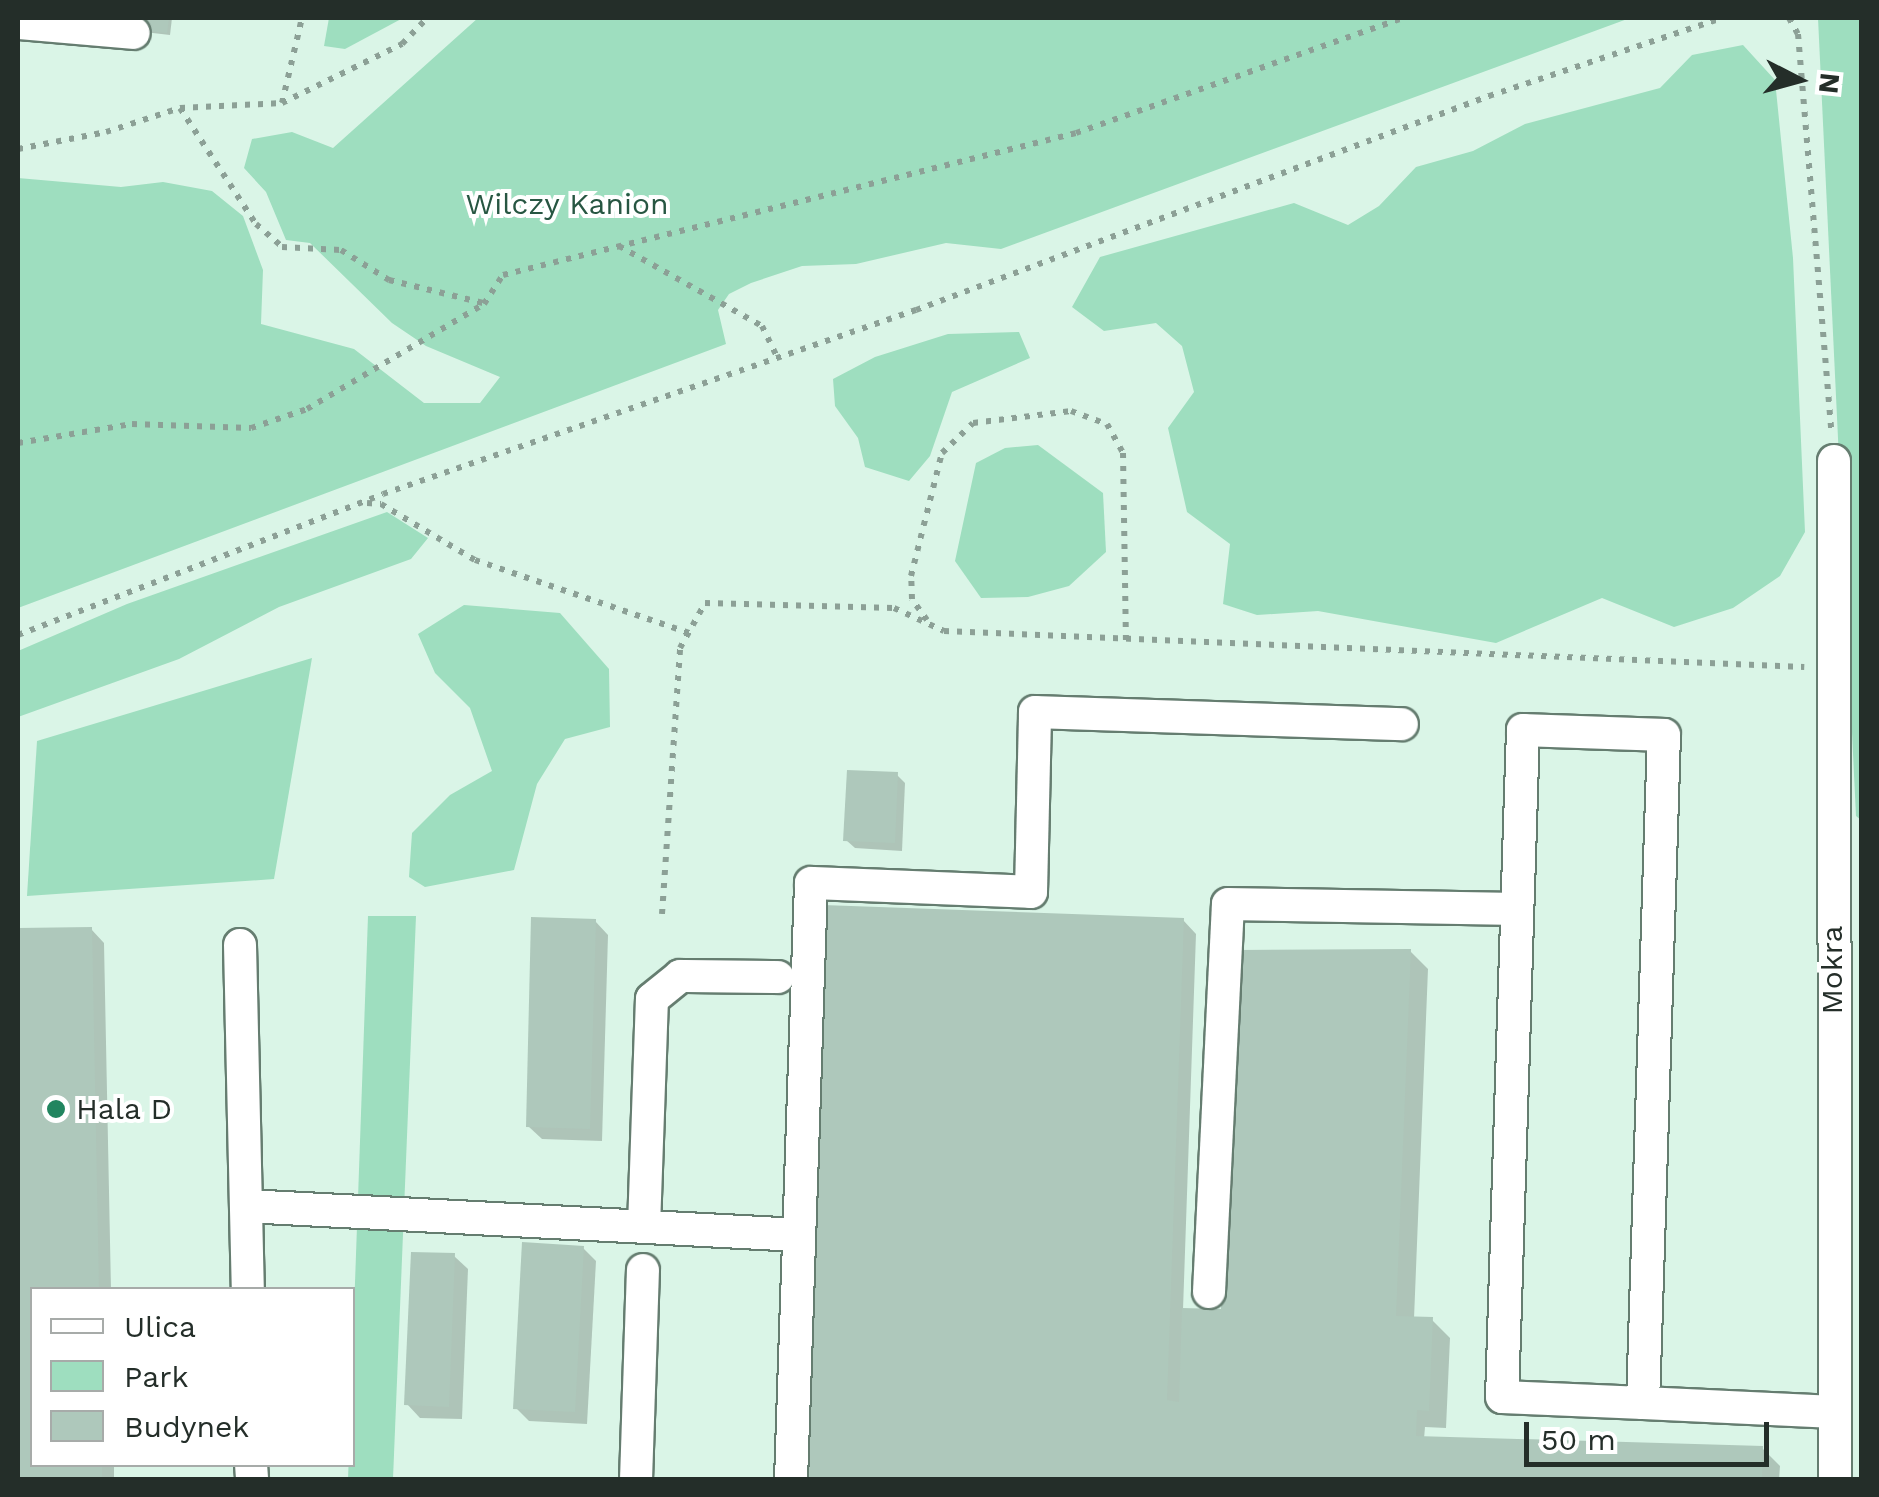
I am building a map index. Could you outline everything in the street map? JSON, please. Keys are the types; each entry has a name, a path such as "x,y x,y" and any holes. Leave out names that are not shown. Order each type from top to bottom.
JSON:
{"street":[{"path":"18,23 134,33"},
{"name":"Mokra","path":"1834,461 1830,668 1836,1480"},
{"path":"791,1480 811,884 1030,892 1035,712 1402,724"},
{"path":"1643,1404 1664,736 1523,730 1502,1397 1643,1404 1835,1412"},
{"path":"1208,1292 1228,904 1517,910"},
{"path":"240,945 248,1287"},
{"path":"644,1227 652,999 680,976 778,977"},
{"path":"246,1206 799,1235"},
{"path":"636,1480 642,1270"}],"path":[{"path":"282,103 302,18"},
{"path":"18,148 106,132 180,108 282,103 402,44 427,18"},
{"path":"18,443 132,424 251,428 307,409 484,304 504,276 1076,132 1402,18"},
{"path":"18,635 360,503 1722,18"},
{"path":"1789,18 1798,34 1834,461"},
{"path":"180,108 256,224 282,247 341,250 389,280 484,304"},
{"path":"618,246 762,326 777,357"},
{"path":"944,632 912,599 911,576 942,453 974,423 1058,410 1107,424 1123,453 1126,640"},
{"path":"360,503 381,504 474,560 692,634"},
{"path":"662,914 680,648 692,634 706,603 894,608 944,632 1830,668"}],"green space":[{"path":"329,18 403,18 345,49 324,46"},
{"name":"Wilczy Kanion","path":"478,18 1630,18 1001,249 946,243 856,264 802,266 751,283 729,294 718,310 726,344 18,608 18,178 121,187 163,182 212,191 243,216 263,270 261,324 354,349 424,403 480,403 500,377 426,346 392,323 310,243 286,240 266,192 244,168 252,139 292,132 333,148"},
{"path":"1818,18 1861,18 1861,820 1856,816"},
{"path":"1743,45 1775,80 1793,258 1805,532 1780,576 1733,608 1674,627 1602,598 1496,643 1318,611 1257,615 1223,604 1230,544 1187,512 1168,428 1194,392 1182,346 1156,323 1104,331 1072,307 1100,257 1294,203 1348,225 1379,206 1416,167 1473,151 1525,124 1660,88 1692,55"},
{"path":"1019,332 1030,358 952,392 930,456 909,481 865,467 858,438 835,406 833,379 875,357 948,334"},
{"path":"1038,445 1103,493 1106,552 1069,586 1028,597 981,598 955,561 976,463 1005,448"},
{"path":"387,512 428,538 411,559 279,607 179,659 18,717 18,651 127,604"},
{"path":"464,605 560,613 609,669 610,727 565,739 537,784 514,870 425,887 409,877 412,833 450,795 492,771 470,708 435,673 418,634"},
{"path":"312,658 274,879 27,896 37,741"},
{"path":"368,916 416,916 393,1479 348,1480 348,1467 355,1467 355,1287"}],"building":[{"path":"140,18 169,18 167,33 138,30"},
{"path":"847,770 898,772 895,843 843,841"},
{"path":"823,905 1184,918 1167,1400 1179,1402 1182,1308 1221,1309 1239,950 1411,949 1396,1316 1433,1317 1429,1411 1417,1410 1416,1436 1763,1446 1762,1480 802,1480"},
{"path":"531,917 596,919 590,1129 526,1127"},
{"name":"Hala D","path":"92,927 99,1287 30,1287 30,1467 102,1467 102,1480 18,1480 18,928"},
{"path":"522,1242 584,1246 575,1412 513,1409"},
{"path":"411,1252 455,1253 449,1407 404,1405"}],"place":[{"name":"Hala D","path":"56,1109"}]}
